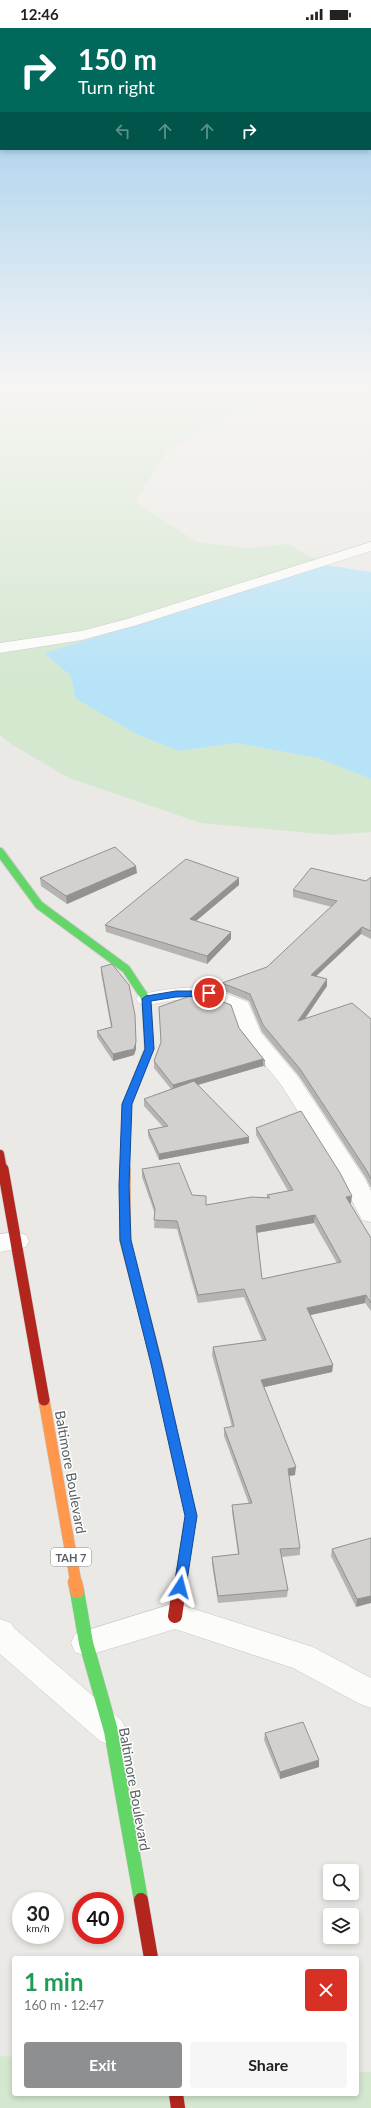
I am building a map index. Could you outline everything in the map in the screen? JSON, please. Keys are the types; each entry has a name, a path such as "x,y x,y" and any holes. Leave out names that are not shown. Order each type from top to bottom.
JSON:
{"main road":[{"path":"0,852 39,905 126,969 146,999 149,1049 127,1104 124,1186 125,1240 157,1364 191,1516 175,1616"},
{"name":"Baltimore Boulevard","path":"0,1154 9,1242 86,1643 111,1731 151,1956"},
{"path":"176,2096 178,2108"}],"street":[{"path":"0,648 82,635 132,622 371,546"},
{"path":"146,999 176,994 209,993 241,1006 251,1034 290,1082 354,1179 371,1214"},
{"path":"86,1643 175,1616 302,1657 371,1694"},
{"path":"0,1632 2,1637 111,1731"}],"green space":[{"path":"0,487 145,487 135,502 197,542 248,548 288,544 325,565 280,577 176,613 45,653 71,676 75,698 136,734 179,751 236,743 318,758 371,779 371,832 332,835 201,823 69,778 11,744 0,735"},
{"path":"0,2056 12,2057 12,2096 359,2096 359,2072 371,2072 371,2108 0,2108"}],"water":[{"path":"325,565 371,572 371,779 318,758 236,743 179,751 136,734 75,698 71,676 44,653 176,613 280,577"}],"building":[{"path":"115,847 136,866 66,896 40,878"},
{"path":"186,859 239,878 190,919 231,932 207,956 105,925"},
{"path":"311,868 366,881 371,877 371,931 362,927 311,975 327,979 298,1021 352,1003 371,1019 371,1179 300,1069 263,1025 250,994 222,983 267,967 337,901 293,890"},
{"path":"112,964 129,985 135,1015 136,1042 134,1049 113,1054 97,1031 112,1027 101,967"},
{"path":"193,995 211,997 231,1005 239,1028 265,1061 263,1059 173,1085 154,1061 161,1042 159,1007"},
{"path":"194,1081 249,1137 159,1154 148,1130 168,1126 144,1099"},
{"path":"301,1111 340,1173 352,1196 346,1197 371,1238 371,1303 366,1295 307,1308 333,1365 261,1380 296,1467 288,1469 300,1548 280,1549 288,1590 218,1596 212,1557 239,1554 232,1505 252,1503 224,1428 234,1426 213,1347 266,1340 244,1289 198,1295 177,1221 154,1220 155,1209 142,1169 179,1163 192,1195 206,1196 206,1205 252,1197 270,1198 267,1195 293,1190 256,1128","holes":["315,1215 341,1262 262,1279 256,1226"]},
{"path":"371,1538 371,1596 357,1599 332,1549"},
{"path":"303,1722 319,1760 280,1772 265,1733"}],"traffic: fast":[{"path":"0,852 39,905 126,969 146,999 149,1049 127,1104 125,1149"},
{"path":"77,1591 86,1643 111,1731 141,1900"}],"traffic: slow":[{"path":"125,1149 125,1240 157,1364 177,1455"},
{"path":"44,1400 77,1591"}],"traffic: jam":[{"path":"0,1154 44,1400"},
{"path":"175,1616 191,1516 177,1455"},
{"path":"141,1900 151,1956"},
{"path":"176,2096 178,2108"}],"route":[{"path":"180,1587 191,1516 157,1364 125,1240 124,1186 127,1104 149,1049 146,999 176,994 209,993"}]}
